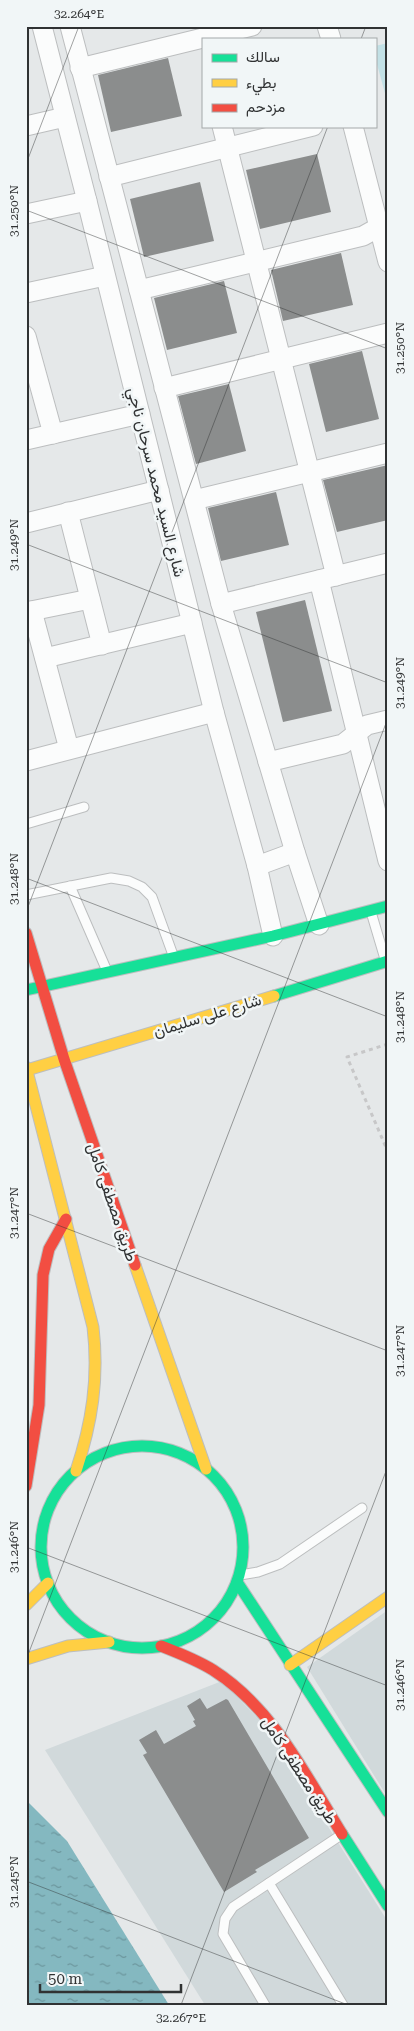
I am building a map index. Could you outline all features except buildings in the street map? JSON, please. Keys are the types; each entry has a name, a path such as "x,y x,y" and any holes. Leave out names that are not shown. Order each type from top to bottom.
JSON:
{"main road":[{"path":"26,990 174,959 388,906"},
{"name":"طريق مصطفى كامل","path":"26,933 64,1059 206,1469"},
{"name":"شارع على سليمان","path":"28,1075 64,1059 387,964"},
{"path":"28,1075 94,1327 97,1355 95,1399 76,1471"},
{"path":"26,1122 41,1119"},
{"path":"26,1486 36,1438 39,1405 42,1275 49,1249 66,1219"},
{"path":"140,1446 175,1452 206,1469 225,1490 238,1514 243,1542 239,1578 225,1605 208,1624 178,1642 144,1648 109,1642 86,1630 66,1613 48,1582 43,1566 41,1548 44,1522 54,1498 64,1483 90,1460 123,1448 140,1446"},
{"path":"239,1578 290,1665 388,1812"},
{"path":"26,1605 48,1582"},
{"path":"290,1665 388,1597"},
{"path":"26,1659 68,1646 109,1642"},
{"name":"طريق مصطفى كامل","path":"161,1646 188,1656 213,1669 250,1698 280,1735 388,1906"}],"street":[{"name":"شارع السيد محمد سرحان ناجي","path":"42,26 214,712 257,866 273,936"},
{"name":"شارع السيد محمد سرحان ناجي","path":"70,26 221,604 295,852 319,924"},
{"path":"203,38 252,26"},
{"path":"80,68 199,39"},
{"path":"26,126 65,117"},
{"path":"222,128 309,472 356,734 388,861"},
{"path":"109,177 305,128"},
{"path":"354,128 383,225 388,262"},
{"path":"26,214 87,200"},
{"path":"139,290 363,236 383,225"},
{"path":"26,293 105,276"},
{"path":"164,388 388,333"},
{"path":"26,336 33,386 53,434"},
{"path":"26,440 140,414"},
{"path":"194,500 388,453"},
{"path":"26,524 159,490"},
{"path":"68,512 102,645"},
{"path":"221,604 388,563"},
{"path":"69,749 45,658 29,612 90,599"},
{"path":"45,658 192,623"},
{"path":"26,761 214,712"},
{"path":"268,762 343,744 367,725 388,720"},
{"path":"257,866 295,852"}],"lane":[{"path":"26,824 84,807"},
{"path":"26,894 111,878 129,881 142,887 152,898 174,959"},
{"path":"70,886 108,973"},
{"path":"371,910 387,964"},
{"path":"239,1578 280,1564 362,1508"},
{"path":"265,2005 223,1934 224,1919 233,1907 342,1834"},
{"path":"269,1883 343,2005"}],"path":[{"path":"388,1044 348,1057 388,1152"}],"shaded area":[{"path":"388,43 388,104 376,61 376,46"},
{"path":"388,1610 388,1798 307,1667"},
{"path":"222,1681 265,1726 388,1922 388,2005 205,2005 45,1750"}],"water":[{"path":"26,1800 67,1841 169,2005 26,2005"}],"traffic: fast":[{"path":"26,990 273,936 388,906"},
{"path":"274,996 388,961"},
{"path":"142,1446 162,1448 181,1454 198,1463 220,1483 235,1508 241,1527 243,1547 241,1567 235,1586 226,1603 206,1625 181,1640 162,1646 142,1648 122,1646 103,1640 86,1631 64,1611 49,1586 43,1567 41,1547 43,1527 49,1508 58,1491 78,1469 103,1454 122,1448 142,1446"},
{"path":"237,1582 388,1812"},
{"path":"342,1834 388,1906"}],"traffic: slow":[{"path":"27,1070 274,996"},
{"path":"26,1067 93,1327 95,1346 93,1400 82,1453 76,1471"},
{"path":"135,1265 206,1469"},
{"path":"26,1605 48,1583"},
{"path":"290,1665 388,1597"},
{"path":"26,1659 68,1646 109,1642"}],"traffic: jam":[{"path":"26,933 64,1059 135,1265"},
{"path":"26,1486 39,1405 43,1275 49,1249 66,1219"},
{"path":"161,1646 213,1670 253,1704 271,1723 301,1767 342,1834"}]}
